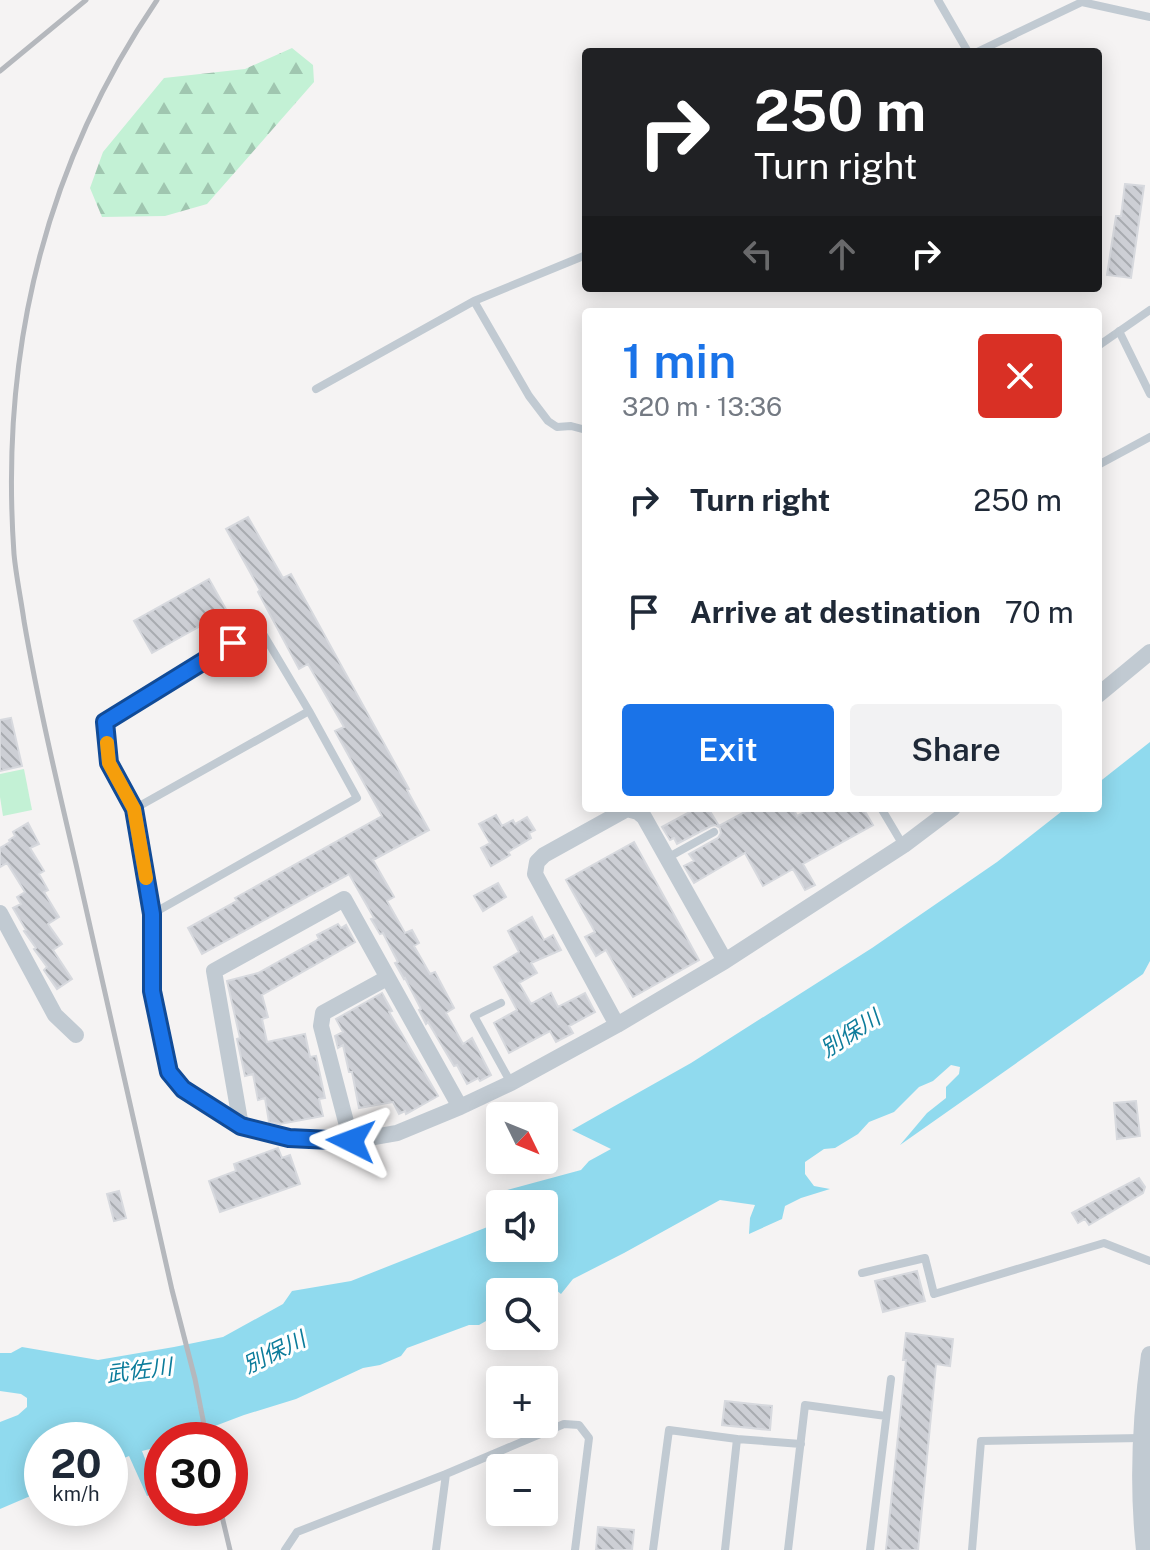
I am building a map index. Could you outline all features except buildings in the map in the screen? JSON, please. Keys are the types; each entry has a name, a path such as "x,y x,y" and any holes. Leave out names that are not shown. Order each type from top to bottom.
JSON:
{"street":[{"path":"1102,692 1150,652"},
{"path":"617,1025 535,874 537,862 544,855 622,812"},
{"path":"638,812 644,817 725,961"},
{"path":"152,991 169,1072 183,1089 241,1126 289,1138 351,1141 397,1133 511,1083 617,1025 725,961 904,845 948,812"},
{"path":"241,1126 214,971 344,899 460,1107"},
{"path":"0,913 55,1015 76,1035"},
{"path":"351,1141 321,1026 323,1013 387,978"},
{"path":"1145,1550 1141,1518 1142,1438 1150,1355"},
{"path":"1142,1438 1150,1478"}],"lane":[{"path":"938,0 966,48"},
{"path":"985,48 1082,2 1150,17"},
{"path":"316,389 474,301 582,257"},
{"path":"474,301 511,367 543,415 557,427 582,429"},
{"path":"1102,343 1150,310"},
{"path":"1119,331 1150,394"},
{"path":"1102,463 1150,437"},
{"path":"152,914 357,798 259,627 105,722 109,763 134,809 152,914 152,991"},
{"path":"134,809 309,711"},
{"path":"883,812 904,845"},
{"path":"667,858 714,832"},
{"path":"501,1003 474,1016 511,1083"},
{"path":"862,1273 925,1258 934,1294 1104,1243 1150,1261"},
{"path":"870,1550 891,1379"},
{"path":"788,1550 805,1405 886,1416"},
{"path":"285,1550 297,1532 564,1424 579,1425 589,1438 575,1550"},
{"path":"653,1550 669,1430 801,1444"},
{"path":"972,1550 981,1441 1142,1438"},
{"path":"725,1550 737,1439"},
{"path":"436,1550 446,1474"}],"green space":[{"path":"292,48 313,65 314,82 207,204 165,216 102,217 90,188 103,152 164,78 245,69"},
{"path":"24,769 32,810 3,816 0,774"}],"water":[{"path":"1150,742 1150,961 1143,974 900,1145 927,1113 946,1098 946,1087 959,1074 960,1067 951,1065 933,1081 919,1087 894,1112 869,1122 858,1134 835,1148 824,1149 805,1162 805,1174 814,1186 830,1189 785,1206 782,1219 749,1234 755,1205 720,1200 573,1279 561,1294 558,1292 558,1278 486,1278 486,1321 407,1348 401,1356 363,1368 296,1399 226,1422 144,1422 144,1489 128,1456 128,1422 24,1422 24,1499 0,1509 0,1422 18,1415 27,1407 27,1398 0,1391 0,1353 11,1353 22,1347 98,1360 223,1337 283,1304 292,1291 351,1281 486,1228 486,1262 558,1262 558,1190 507,1190 581,1170 589,1161 611,1149 572,1130 691,1063 872,948 997,862 1061,812 1102,812 1102,780"}],"railway":[{"path":"0,71 86,0"},
{"path":"157,0 118,63 85,128 58,196 38,264 23,335 11,480 14,554 29,651 203,1422"},
{"path":"224,1526 230,1550"}],"slow traffic":[{"path":"107,743 109,763 134,809 146,878"}],"route":[{"path":"233,643 105,722 109,763 134,809 152,914 152,991 169,1072 183,1089 241,1126 289,1138 351,1141"}],"water label":[{"name":"別保川","path":"850,1033"},
{"name":"別保川","path":"274,1352"},
{"name":"武佐川","path":"139,1370"}]}
